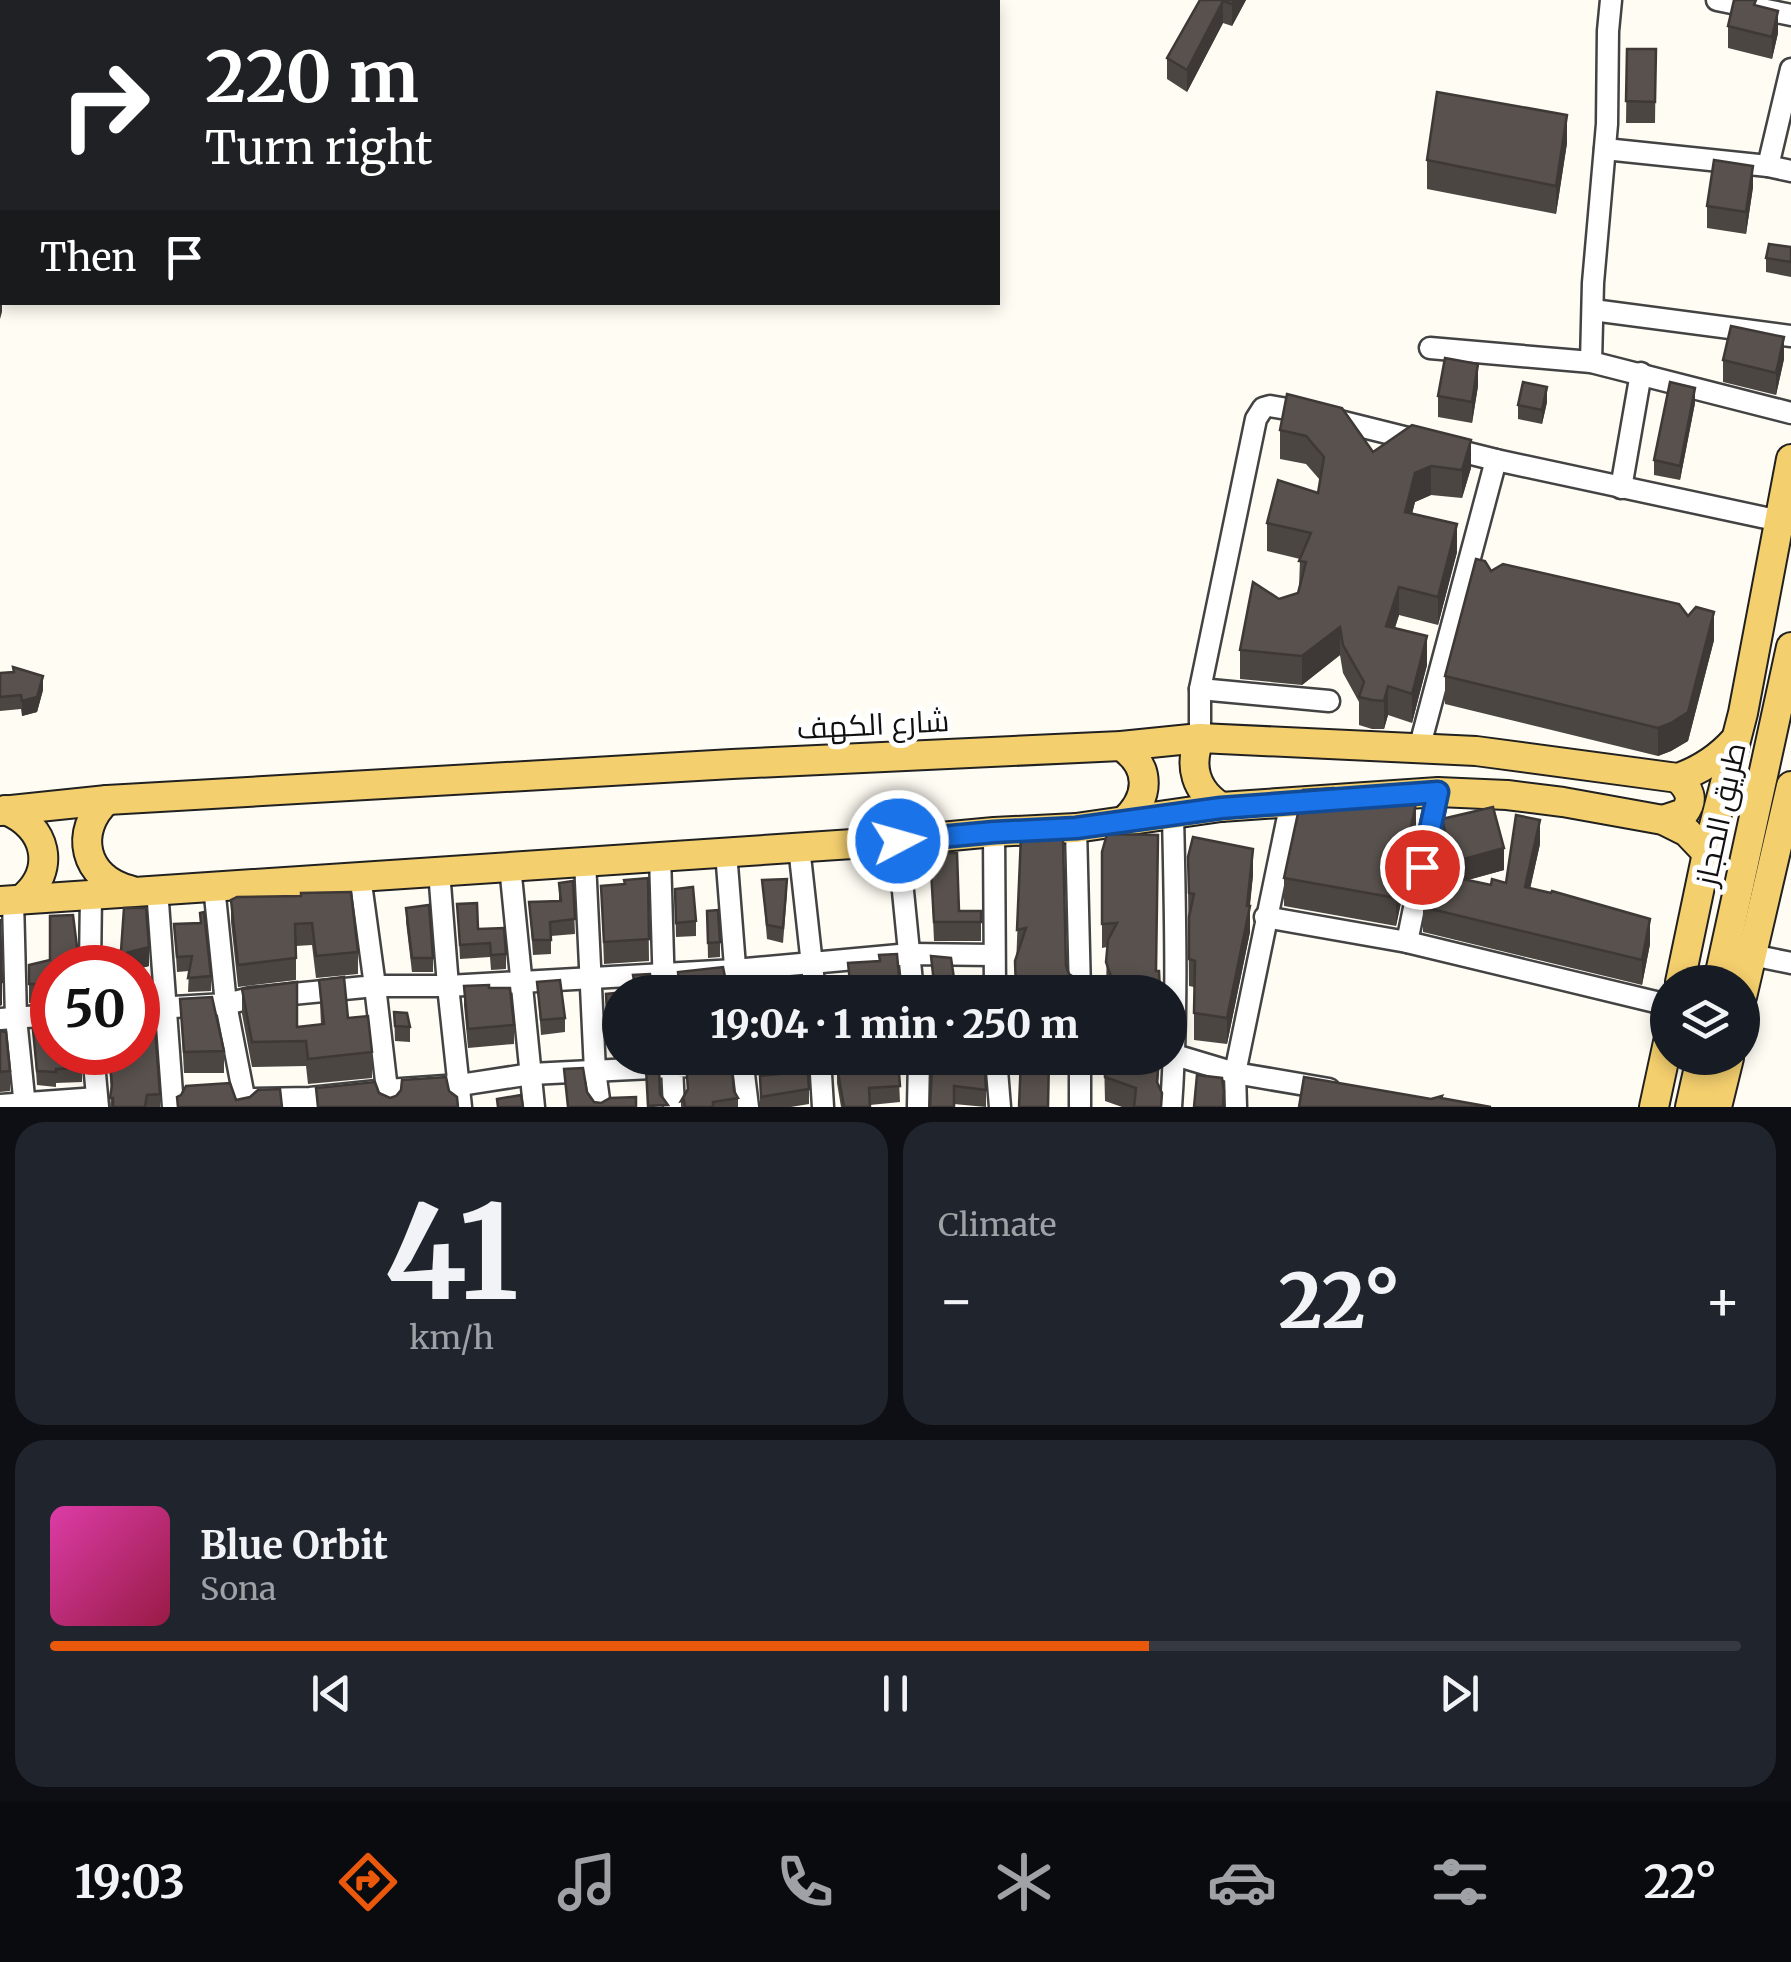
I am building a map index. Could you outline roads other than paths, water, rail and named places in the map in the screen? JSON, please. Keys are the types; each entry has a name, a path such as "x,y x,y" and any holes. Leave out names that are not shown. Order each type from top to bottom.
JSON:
{"main road":[{"path":"1684,965 1739,727 1791,459"},
{"path":"1663,820 1679,816 1688,808 1688,790 1678,778 1725,752 1790,653"},
{"name":"طريق الحجاز","path":"1722,965 1790,653"},
{"path":"1200,738 1194,760 1198,783 1221,808"},
{"name":"شارع الكهف","path":"3,811 107,800 1121,746 1200,738 1476,751 1678,778"},
{"path":"1121,746 1140,766 1144,784 1140,803 1123,822"},
{"path":"12,900 1076,828 1221,808 1438,792 1562,802 1663,820 1687,832 1707,853"},
{"name":"طريق الحجاز","path":"1750,965 1790,798"},
{"path":"107,800 89,824 88,854 105,879 122,889 145,890"},
{"path":"3,811 32,826 44,855 41,875 30,893 12,900"},
{"path":"1654,1107 1661,1075"},
{"path":"1690,1107 1697,1075"},
{"path":"1717,1107 1724,1075"}],"street":[{"path":"1591,362 1611,0"},
{"path":"1717,0 1791,15"},
{"path":"1768,166 1791,69"},
{"path":"1605,149 1768,166 1791,172"},
{"path":"1593,310 1791,336"},
{"path":"1430,348 1591,362 1791,413"},
{"path":"1621,488 1641,373"},
{"path":"1200,738 1200,689 1256,418 1263,408 1299,411 1496,460 1780,521"},
{"path":"1419,749 1496,460"},
{"path":"1200,689 1329,701"},
{"path":"1407,942 1438,792"},
{"path":"1236,1107 1235,1073 1290,802"},
{"path":"1172,814 1174,975"},
{"path":"1076,828 1080,975"},
{"path":"994,832 995,975"},
{"path":"898,841 912,975"},
{"path":"800,847 813,975"},
{"path":"726,852 735,975"},
{"path":"660,856 663,975"},
{"path":"584,861 600,1107"},
{"path":"510,866 534,1107"},
{"path":"439,871 461,1107"},
{"path":"360,876 388,1098"},
{"path":"214,886 226,1004 246,1103 388,1098 531,1074 602,1070"},
{"path":"145,890 165,1008 173,1107"},
{"path":"90,945 91,894"},
{"path":"12,900 8,1018 25,1105"},
{"path":"1266,917 1407,942 1650,1001"},
{"path":"707,975 910,954 994,955"},
{"path":"1752,955 1791,963"},
{"path":"160,1008 375,986 602,977"},
{"path":"1187,1059 1235,1073 1355,1093"},
{"path":"0,1105 98,1102 95,1075"},
{"path":"672,1075 674,1107"},
{"path":"744,1075 748,1107"},
{"path":"821,1075 823,1107"},
{"path":"918,1107 919,1075"},
{"path":"997,1075 1000,1107"},
{"path":"1080,1075 1080,1107"},
{"path":"1172,1107 1174,1075"}]}
